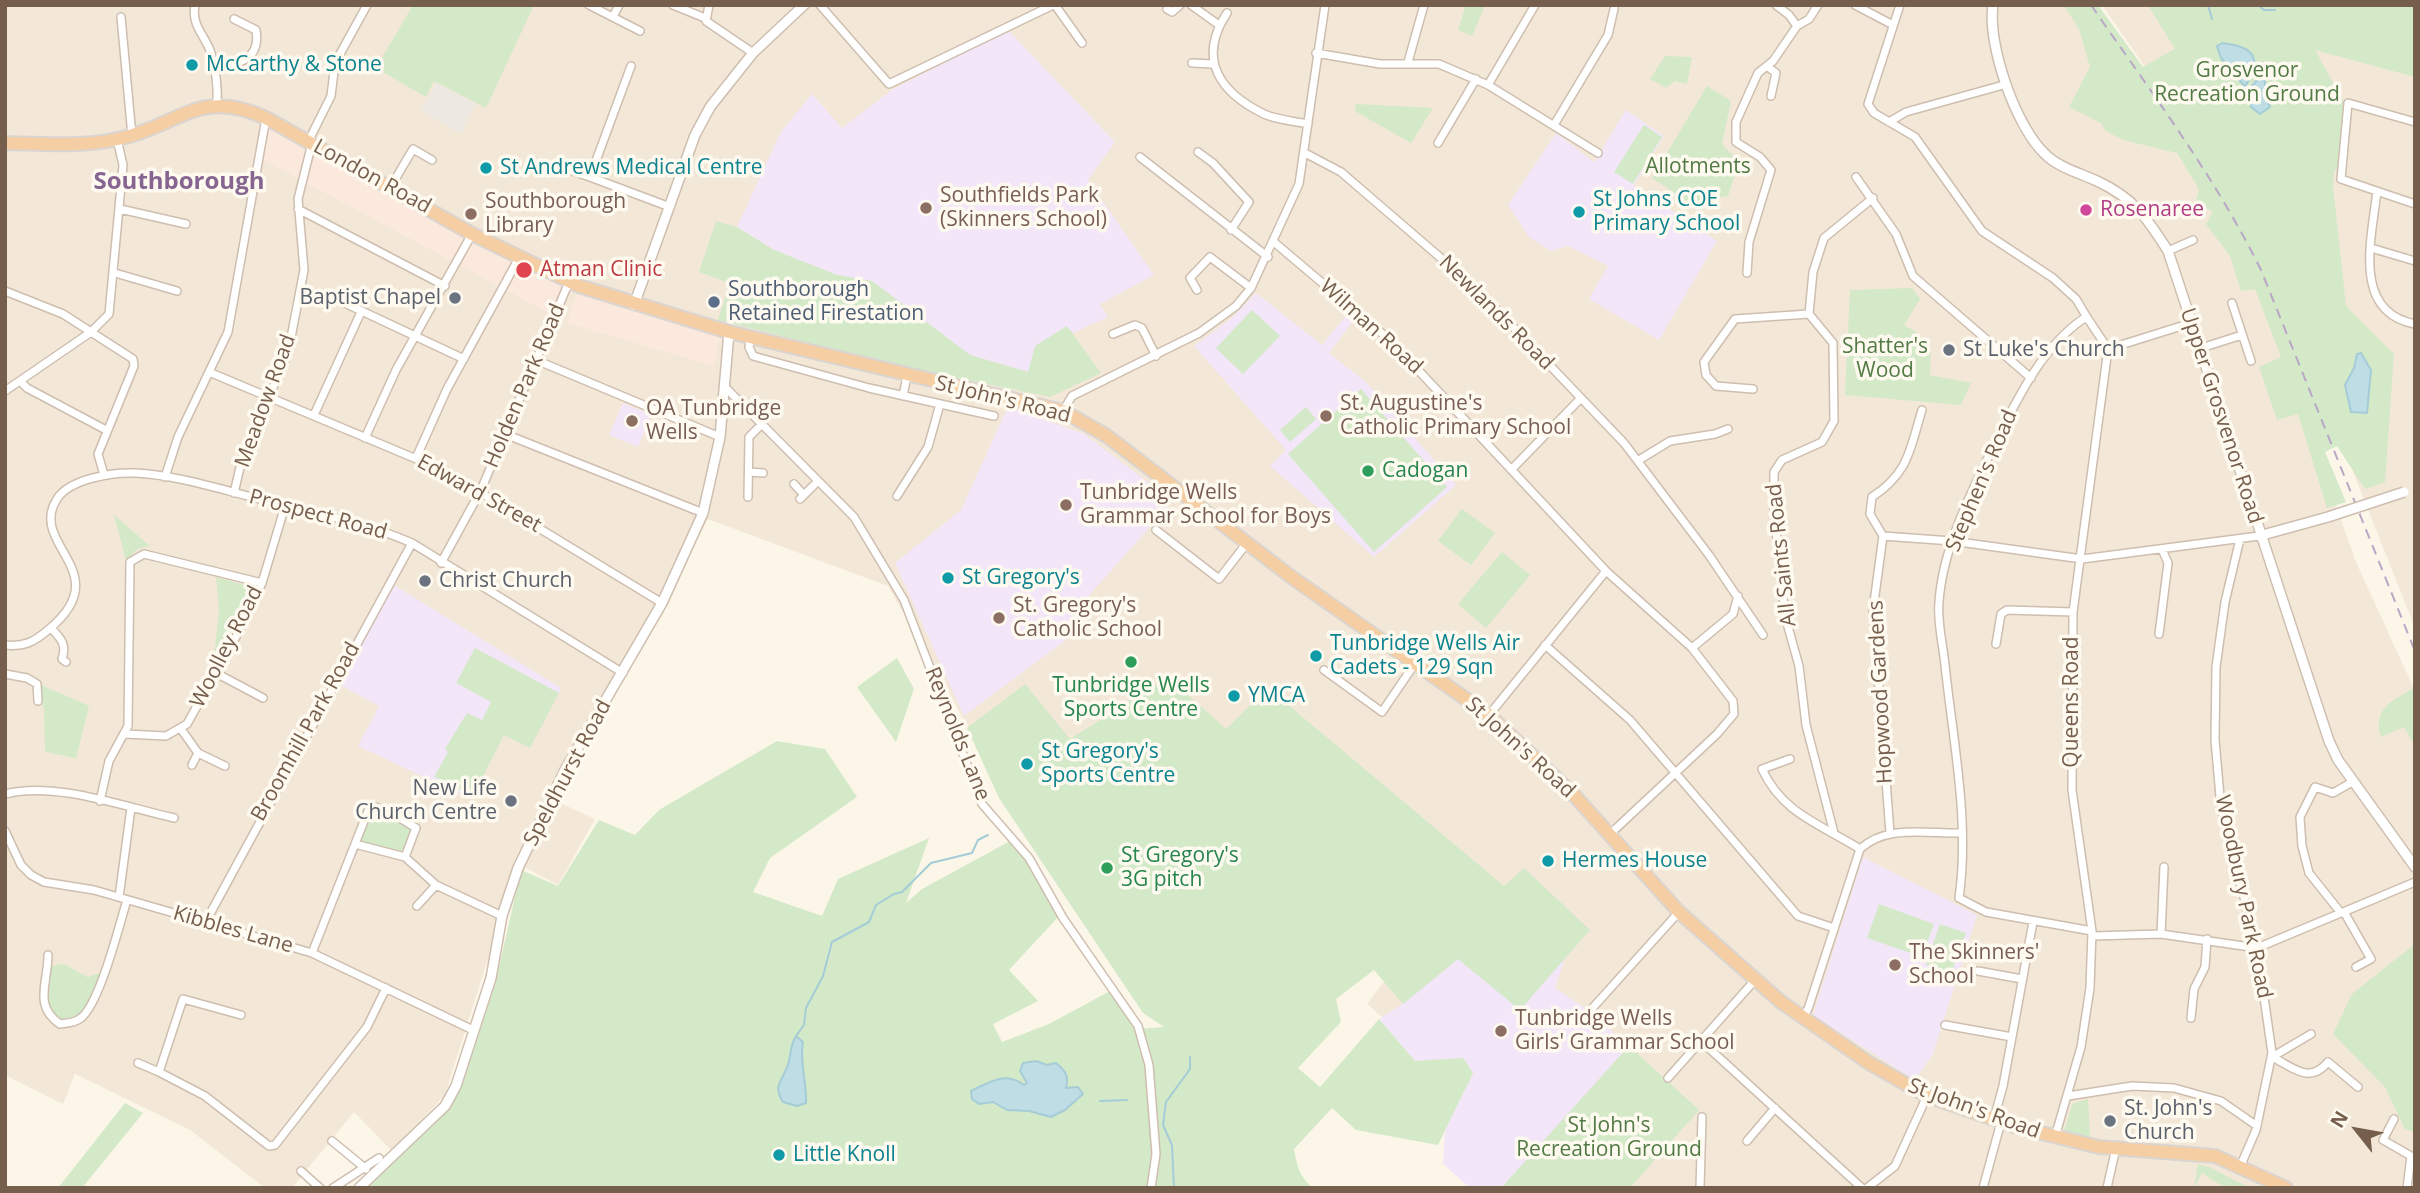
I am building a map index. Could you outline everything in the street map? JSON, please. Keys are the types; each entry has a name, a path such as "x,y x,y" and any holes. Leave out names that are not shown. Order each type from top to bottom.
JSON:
{"highway":[{"name":"London Road","path":"5,143 84,144 117,139 183,114 217,105 233,106 266,118 472,234 569,282 634,305 729,332"},
{"name":"St John's Road","path":"729,332 1063,411 1107,436 1247,543 1489,715 1574,795 1679,912 1755,979 1802,1018 1868,1063 1927,1096 2054,1137 2116,1148 2215,1156 2286,1188"}],"street":[{"path":"195,5 193,16 211,53 215,70 217,105"},
{"name":"Meadow Road","path":"234,493 242,459 288,353 304,270 299,209 310,143 331,96 335,63 367,5"},
{"path":"589,5 640,31"},
{"path":"613,17 619,5"},
{"path":"673,5 705,18 753,52"},
{"path":"705,18 709,5"},
{"path":"634,305 695,135 710,107 753,52 804,5"},
{"path":"820,5 889,84 1054,5 1082,43"},
{"path":"1167,9 1172,12 1180,5"},
{"path":"1191,5 1219,25"},
{"path":"1063,411 1072,396 1199,333 1236,306 1251,288 1275,243 1299,184 1325,5"},
{"path":"1408,62 1424,5"},
{"path":"1489,85 1535,5"},
{"path":"1776,5 1789,15 1797,26"},
{"path":"1747,273 1749,242 1772,170 1760,157 1736,142 1736,122 1758,73 1768,67 1797,26 1809,19 1818,5"},
{"path":"1855,5 1894,26"},
{"path":"1900,5 1868,104 1874,113 1915,137 1982,231 2053,278 2076,299 2108,349 2191,323"},
{"name":"Upper Grosvenor Road","path":"1993,5 1994,41 2007,84 2029,135 2046,155 2124,196 2143,211 2168,251 2259,536 2329,741 2415,867"},
{"path":"1554,125 1608,35 1614,9"},
{"path":"1227,13 1219,25 1212,64 1233,94 1266,116 1308,124"},
{"path":"121,17 132,135"},
{"path":"215,70 247,60 254,54 256,30 234,19"},
{"path":"1316,53 1380,64 1439,64 1489,85 1598,153"},
{"path":"1192,63 1212,64"},
{"path":"590,177 631,66"},
{"path":"1768,67 1776,73 1771,96"},
{"path":"1434,131 1440,139 1476,79"},
{"path":"1889,122 1906,112 2007,84"},
{"path":"2415,122 2348,103 2341,179 2415,204"},
{"path":"165,477 178,438 228,332 266,118"},
{"path":"6,390 91,332 108,314 115,273 123,165 117,139"},
{"path":"390,188 413,149 432,160"},
{"path":"1198,152 1213,163 1249,202 1231,230"},
{"name":"Newlands Road","path":"1305,153 1341,172 1442,259 1495,308 1581,398 1639,460 1738,596 1763,635"},
{"path":"1140,157 1268,257"},
{"path":"566,169 670,207"},
{"path":"1856,177 1896,234 1913,276 2031,378"},
{"path":"2377,191 2369,279 2374,295 2390,314 2415,324"},
{"path":"1753,389 1716,386 1704,369 1704,362 1735,320 1809,314 1813,272 1824,238 1873,198"},
{"path":"120,209 186,224"},
{"path":"299,209 444,286"},
{"path":"365,438 396,370 472,234"},
{"path":"2168,251 2193,240"},
{"name":"Wilman Road","path":"1275,243 1391,341 1606,571 1692,648 1732,701 1734,714 1717,734 1674,771"},
{"path":"2371,248 2415,261"},
{"path":"1197,290 1190,278 1210,257 1251,288"},
{"path":"416,458 464,359 519,258"},
{"path":"115,273 177,291"},
{"name":"Holden Park Road","path":"440,562 481,491 569,282"},
{"path":"5,291 45,305 130,356 134,362 98,454 104,475"},
{"path":"334,298 464,359"},
{"path":"2225,314 2233,306 2251,361"},
{"path":"314,415 361,312"},
{"name":"All Saints Road","path":"1809,314 1833,343 1834,421 1822,443 1795,453 1778,466 1774,472 1774,511 1785,616 1800,666 1806,725 1834,833"},
{"name":"Stephen's Road","path":"2033,922 1986,912 1959,898 1963,872 1962,833 1938,603 1952,541 1995,443 2050,348 2076,324 2088,319"},
{"path":"1113,334 1135,325 1142,328 1156,356"},
{"name":"Speldhurst Road","path":"359,1188 445,1106 456,1086 491,978 502,916 518,868 565,770 662,603 703,513 720,438 729,332"},
{"path":"2201,348 2242,335"},
{"path":"750,337 749,348 752,356 903,396 994,416"},
{"name":"Queens Road","path":"2054,1137 2081,1047 2090,988 2092,933 2072,790 2073,612 2108,349"},
{"path":"536,360 720,438"},
{"name":"Edward Street","path":"209,372 416,458 481,491 662,603"},
{"path":"903,396 907,376"},
{"path":"20,381 106,430"},
{"name":"Reynolds Lane","path":"724,386 854,517 904,600 982,804 1029,858 1063,918 1138,1026 1149,1065 1154,1119 1156,1154 1151,1188"},
{"path":"1512,469 1581,398"},
{"path":"897,496 928,447 940,404"},
{"path":"1922,410 1905,467 1891,485 1872,496 1870,514 1883,536 1952,541 2082,559 2259,536 2328,517 2415,488"},
{"path":"748,497 750,437 762,424"},
{"path":"1639,460 1670,441 1715,434 1728,429"},
{"path":"505,434 703,513"},
{"path":"749,472 762,473"},
{"name":"Prospect Road","path":"57,499 68,489 104,475 134,473 165,477 346,519 412,543 623,673"},
{"path":"794,484 802,497 818,481"},
{"path":"5,645 28,644 51,628 69,608 76,586 76,576 52,533 50,516 57,499 48,493"},
{"name":"Woolley Road","path":"125,734 166,736 181,729 216,673 261,583 285,506"},
{"path":"1156,530 1219,579 1247,543"},
{"name":"Hopwood Gardens","path":"1883,536 1873,610 1890,833"},
{"name":"Woodbury Park Road","path":"2240,539 2225,602 2217,667 2215,738 2221,808 2257,948 2272,1057 2257,1126 2240,1167"},
{"name":"Broomhill Park Road","path":"205,923 412,543"},
{"path":"2159,634 2168,563 2162,549"},
{"path":"100,801 108,761 125,734 128,719 130,562 144,554 261,583"},
{"path":"1489,715 1606,571"},
{"path":"1692,648 1734,614 1738,596"},
{"path":"1996,644 2001,614 2007,610 2073,612"},
{"path":"51,628 63,641 65,649 62,659 66,662"},
{"path":"1545,645 1630,720 1798,916 1834,928"},
{"path":"1324,670 1382,712 1416,662"},
{"path":"216,673 263,698"},
{"path":"5,674 27,678 37,684 38,701"},
{"path":"181,729 198,753 226,766"},
{"path":"192,765 198,753"},
{"path":"1790,759 1762,769 1772,791 1790,809 1860,849"},
{"path":"1609,835 1674,771"},
{"path":"2354,781 2333,793 2315,787 2300,817 2309,873 2343,913 2371,959 2356,967"},
{"path":"5,794 38,790 174,818"},
{"path":"312,953 368,811 375,807 392,813 416,828 405,857"},
{"path":"48,955 42,1000 45,1010 60,1024 72,1023 89,1010 113,947 123,899 131,808"},
{"name":"Kibbles Lane","path":"5,831 21,865 31,876 44,882 123,899 312,953 473,1030"},
{"path":"1802,1018 1808,1009 1860,849 1876,837 1890,833 1962,833"},
{"path":"355,844 405,857 436,885 502,916"},
{"path":"2161,934 2164,867"},
{"path":"1983,1188 2033,922 2092,933 2161,934 2257,948 2415,882"},
{"path":"417,906 436,885"},
{"path":"1588,1013 1679,912"},
{"path":"2191,1018 2194,989 2205,967 2207,939"},
{"path":"1978,971 2022,979"},
{"path":"1668,1078 1755,979"},
{"path":"138,1063 205,1096 269,1146 275,1145 367,1027 386,988"},
{"path":"159,1072 183,999 241,1015"},
{"path":"1945,1025 2012,1037"},
{"path":"2272,1057 2311,1034"},
{"path":"1701,1041 1775,1108 1870,1187 1895,1166 1927,1096"},
{"path":"2272,1057 2311,1074 2319,1072 2328,1062 2358,1087"},
{"path":"2068,1096 2132,1086 2174,1088 2221,1101 2257,1126"},
{"path":"1747,1141 1775,1108"},
{"path":"1700,1188 1702,1117"},
{"path":"2394,1119 2383,1140 2412,1156 2407,1188"},
{"path":"332,1141 366,1169"},
{"path":"2107,1188 2116,1148"},
{"path":"332,1188 366,1169 379,1158"},
{"path":"301,1171 320,1188"}],"shaded area":[{"path":"5,5 2078,5 2241,246 2286,363 2356,562 2415,691 2415,1188 1517,1188 1524,1140 1367,1004 1460,881 1020,819 888,586 708,519 556,801 595,819 558,885 526,868 501,917 445,1095 392,1151 354,1112 292,1188 265,1188 190,1130 75,1074 63,1104 5,1075"},
{"name":"Grosvenor Recreation Ground","path":"2102,5 2415,5 2415,628 2314,373 2235,196"},
{"name":"Southfields Park (Skinners School)","path":"1009,31 1115,142 1088,180 1154,275 1100,304 1108,317 1073,333 1067,326 1028,372 970,355 872,281 837,275 774,250 737,227 781,132 812,94 842,128 893,89"},
{"path":"436,83 476,104 461,134 421,111"},
{"path":"1626,110 1664,136 1634,185 1717,241 1659,340 1589,299 1608,266 1568,246 1551,251 1529,237 1508,205 1556,133 1594,162"},
{"path":"268,127 564,285 547,312 262,159"},
{"path":"577,292 720,337 714,366 567,323"},
{"name":"St. Augustine's Catholic Primary School","path":"1256,293 1322,345 1349,312 1356,317 1329,353 1366,382 1456,485 1374,557 1270,466 1286,450 1194,346 1232,318"},
{"name":"OA Tunbridge Wells","path":"623,403 651,415 638,447 609,435"},
{"path":"1008,407 1084,434 1173,501 1086,599 1070,637 964,716 895,563 961,510"},
{"path":"394,585 561,688 530,748 504,735 471,799 358,746 379,706 338,684"},
{"name":"The Skinners' School","path":"1863,857 1977,915 1933,1054 1915,1080 1813,1015"},
{"name":"Tunbridge Wells Girls' Grammar School","path":"1524,868 1590,930 1565,959 1555,988 1588,1010 1629,1046 1501,1188 1470,1188 1443,1164 1445,1131 1473,1073 1463,1058 1415,1061 1379,1019 1403,1004 1458,959"}],"green space":[{"path":"413,5 534,5 486,108 434,81 426,97 376,68"},
{"path":"1466,5 1485,5 1472,36 1458,30"},
{"name":"Grosvenor Recreation Ground","path":"2064,5 2098,5 2143,67 2175,49 2148,5 2415,5 2415,77 2315,50 2345,104 2339,166 2334,171 2333,186 2346,306 2394,354 2385,482 2365,489 2337,446 2325,452 2346,502 2327,508 2298,414 2277,420 2259,367 2281,357 2255,289 2241,291 2230,256 2206,224 2213,212 2196,201 2199,189 2177,153 2123,140 2106,131 2101,123 2069,107 2090,67 2079,29"},
{"path":"1665,56 1692,57 1687,84 1675,81 1666,88 1650,79"},
{"name":"Allotments","path":"1707,86 1731,101 1722,144 1739,162 1728,196 1689,202 1652,178"},
{"path":"1356,104 1433,108 1411,143 1355,111"},
{"path":"1644,125 1662,137 1633,184 1614,172"},
{"path":"716,221 737,227 774,250 837,275 872,281 970,355 1028,372 1035,346 1067,326 1101,373 1050,397 909,368 718,320 728,289 726,282 699,272"},
{"name":"Shatter's Wood","path":"1912,288 1920,299 1904,325 1918,333 1931,349 1930,375 1971,383 1961,405 1845,395 1850,290"},
{"path":"1252,310 1280,336 1243,374 1216,348"},
{"name":"Cadogan","path":"1361,389 1447,487 1374,552 1288,454"},
{"path":"1306,407 1316,419 1290,442 1280,430"},
{"path":"1462,509 1495,533 1471,565 1438,541"},
{"path":"114,515 150,546 137,549 126,560"},
{"path":"1502,552 1530,575 1486,628 1458,604"},
{"path":"216,577 245,585 250,597 217,658 214,656 219,610"},
{"path":"475,648 559,693 530,748 504,735 473,796 434,777 448,752 445,749 467,713 482,720 491,702 456,683"},
{"path":"897,658 914,689 896,742 857,687"},
{"path":"1168,677 1226,729 1268,688 1504,886 1524,868 1590,930 1520,1010 1458,959 1403,1004 1374,970 1336,999 1341,1022 1298,1068 1320,1087 1379,1019 1415,1061 1463,1058 1473,1073 1438,1145 1356,1130 1332,1108 1294,1149 1299,1170 1313,1188 367,1188 449,1108 461,1089 495,985 521,870 558,886 599,820 635,835 659,810 777,741 825,749 857,797 770,858 753,892 822,916 838,879 929,838 906,903 922,889 1012,840 1027,858 1060,915 1009,970 1038,1001 993,1024 1002,1042 1049,1024 1110,991 1137,1029 1164,1027 1143,1013 999,798 967,728 1025,684 1070,739"},
{"path":"39,684 89,706 76,758 45,752 44,707 38,701"},
{"path":"2415,687 2415,746 2404,727 2381,737 2379,727 2382,712 2393,701"},
{"path":"375,807 416,828 405,857 355,844 368,811"},
{"path":"1879,904 1934,924 1922,957 1867,938"},
{"path":"1940,924 1966,933 1951,974 1926,965"},
{"path":"2415,944 2415,1133 2405,1129 2385,1087 2333,1034 2352,994"},
{"path":"59,964 87,977 104,972 80,1019 60,1024 50,1018 45,989 48,968"},
{"name":"St John's Recreation Ground","path":"1629,1046 1699,1110 1630,1188 1501,1188"},
{"path":"2088,1099 2090,1137 2064,1132 2072,1104"},
{"path":"125,1103 143,1113 82,1188 58,1188"},
{"path":"2198,1164 2250,1188 2224,1187 2202,1173 2194,1188"}],"water":[{"path":"2222,43 2242,47 2253,56 2253,68 2245,87 2221,58 2217,46"},
{"path":"2261,75 2265,77 2265,97 2270,107 2260,114 2251,107 2252,86"},
{"path":"2361,353 2371,370 2367,413 2351,412 2345,385 2354,368 2357,354"},
{"path":"796,1036 803,1042 806,1095 806,1103 797,1106 783,1102 778,1088 789,1063"},
{"path":"1036,1061 1047,1065 1056,1063 1066,1074 1066,1088 1078,1087 1083,1094 1065,1110 1051,1117 1029,1111 1007,1110 993,1102 979,1104 972,1099 971,1091 998,1079 1010,1079 1024,1085 1027,1083 1020,1071 1023,1063"}],"waterway":[{"path":"2208,5 2212,19"},
{"path":"2258,5 2264,10 2275,10"},
{"path":"796,1036 804,1025 806,1008 823,976 832,942 869,922 876,905 902,892 931,863 972,853 978,840 988,835"},
{"path":"1174,1188 1172,1145 1163,1125 1166,1102 1190,1069 1190,1057"},
{"path":"1100,1101 1127,1100"}],"railway":[{"path":"2091,5 2202,167 2261,270 2415,651"}],"place":[{"name":"McCarthy & Stone","path":"192,65"},
{"name":"St Andrews Medical Centre","path":"486,168"},
{"name":"Southfields Park (Skinners School)","path":"926,208"},
{"name":"Rosenaree","path":"2086,210"},
{"name":"St Johns COE Primary School","path":"1579,212"},
{"name":"Southborough Library","path":"471,214"},
{"name":"Atman Clinic","path":"524,270"},
{"name":"Baptist Chapel","path":"455,298"},
{"name":"Southborough Retained Firestation","path":"714,302"},
{"name":"St Luke's Church","path":"1949,350"},
{"name":"St. Augustine's Catholic Primary School","path":"1326,416"},
{"name":"OA Tunbridge Wells","path":"632,421"},
{"name":"Cadogan","path":"1368,471"},
{"name":"Tunbridge Wells Grammar School for Boys","path":"1066,505"},
{"name":"St Gregory's","path":"948,578"},
{"name":"Christ Church","path":"425,581"},
{"name":"St. Gregory's Catholic School","path":"999,618"},
{"name":"Tunbridge Wells Air Cadets - 129 Sqn","path":"1316,656"},
{"name":"Tunbridge Wells Sports Centre","path":"1131,662"},
{"name":"YMCA","path":"1234,696"},
{"name":"St Gregory's Sports Centre","path":"1027,764"},
{"name":"New Life Church Centre","path":"511,801"},
{"name":"Hermes House","path":"1548,861"},
{"name":"St Gregory's 3G pitch","path":"1107,868"},
{"name":"The Skinners' School","path":"1895,965"},
{"name":"Tunbridge Wells Girls' Grammar School","path":"1501,1031"},
{"name":"St. John's Church","path":"2110,1121"},
{"name":"Little Knoll","path":"779,1155"}],"district":[{"name":"Southborough","path":"179,182"}]}
